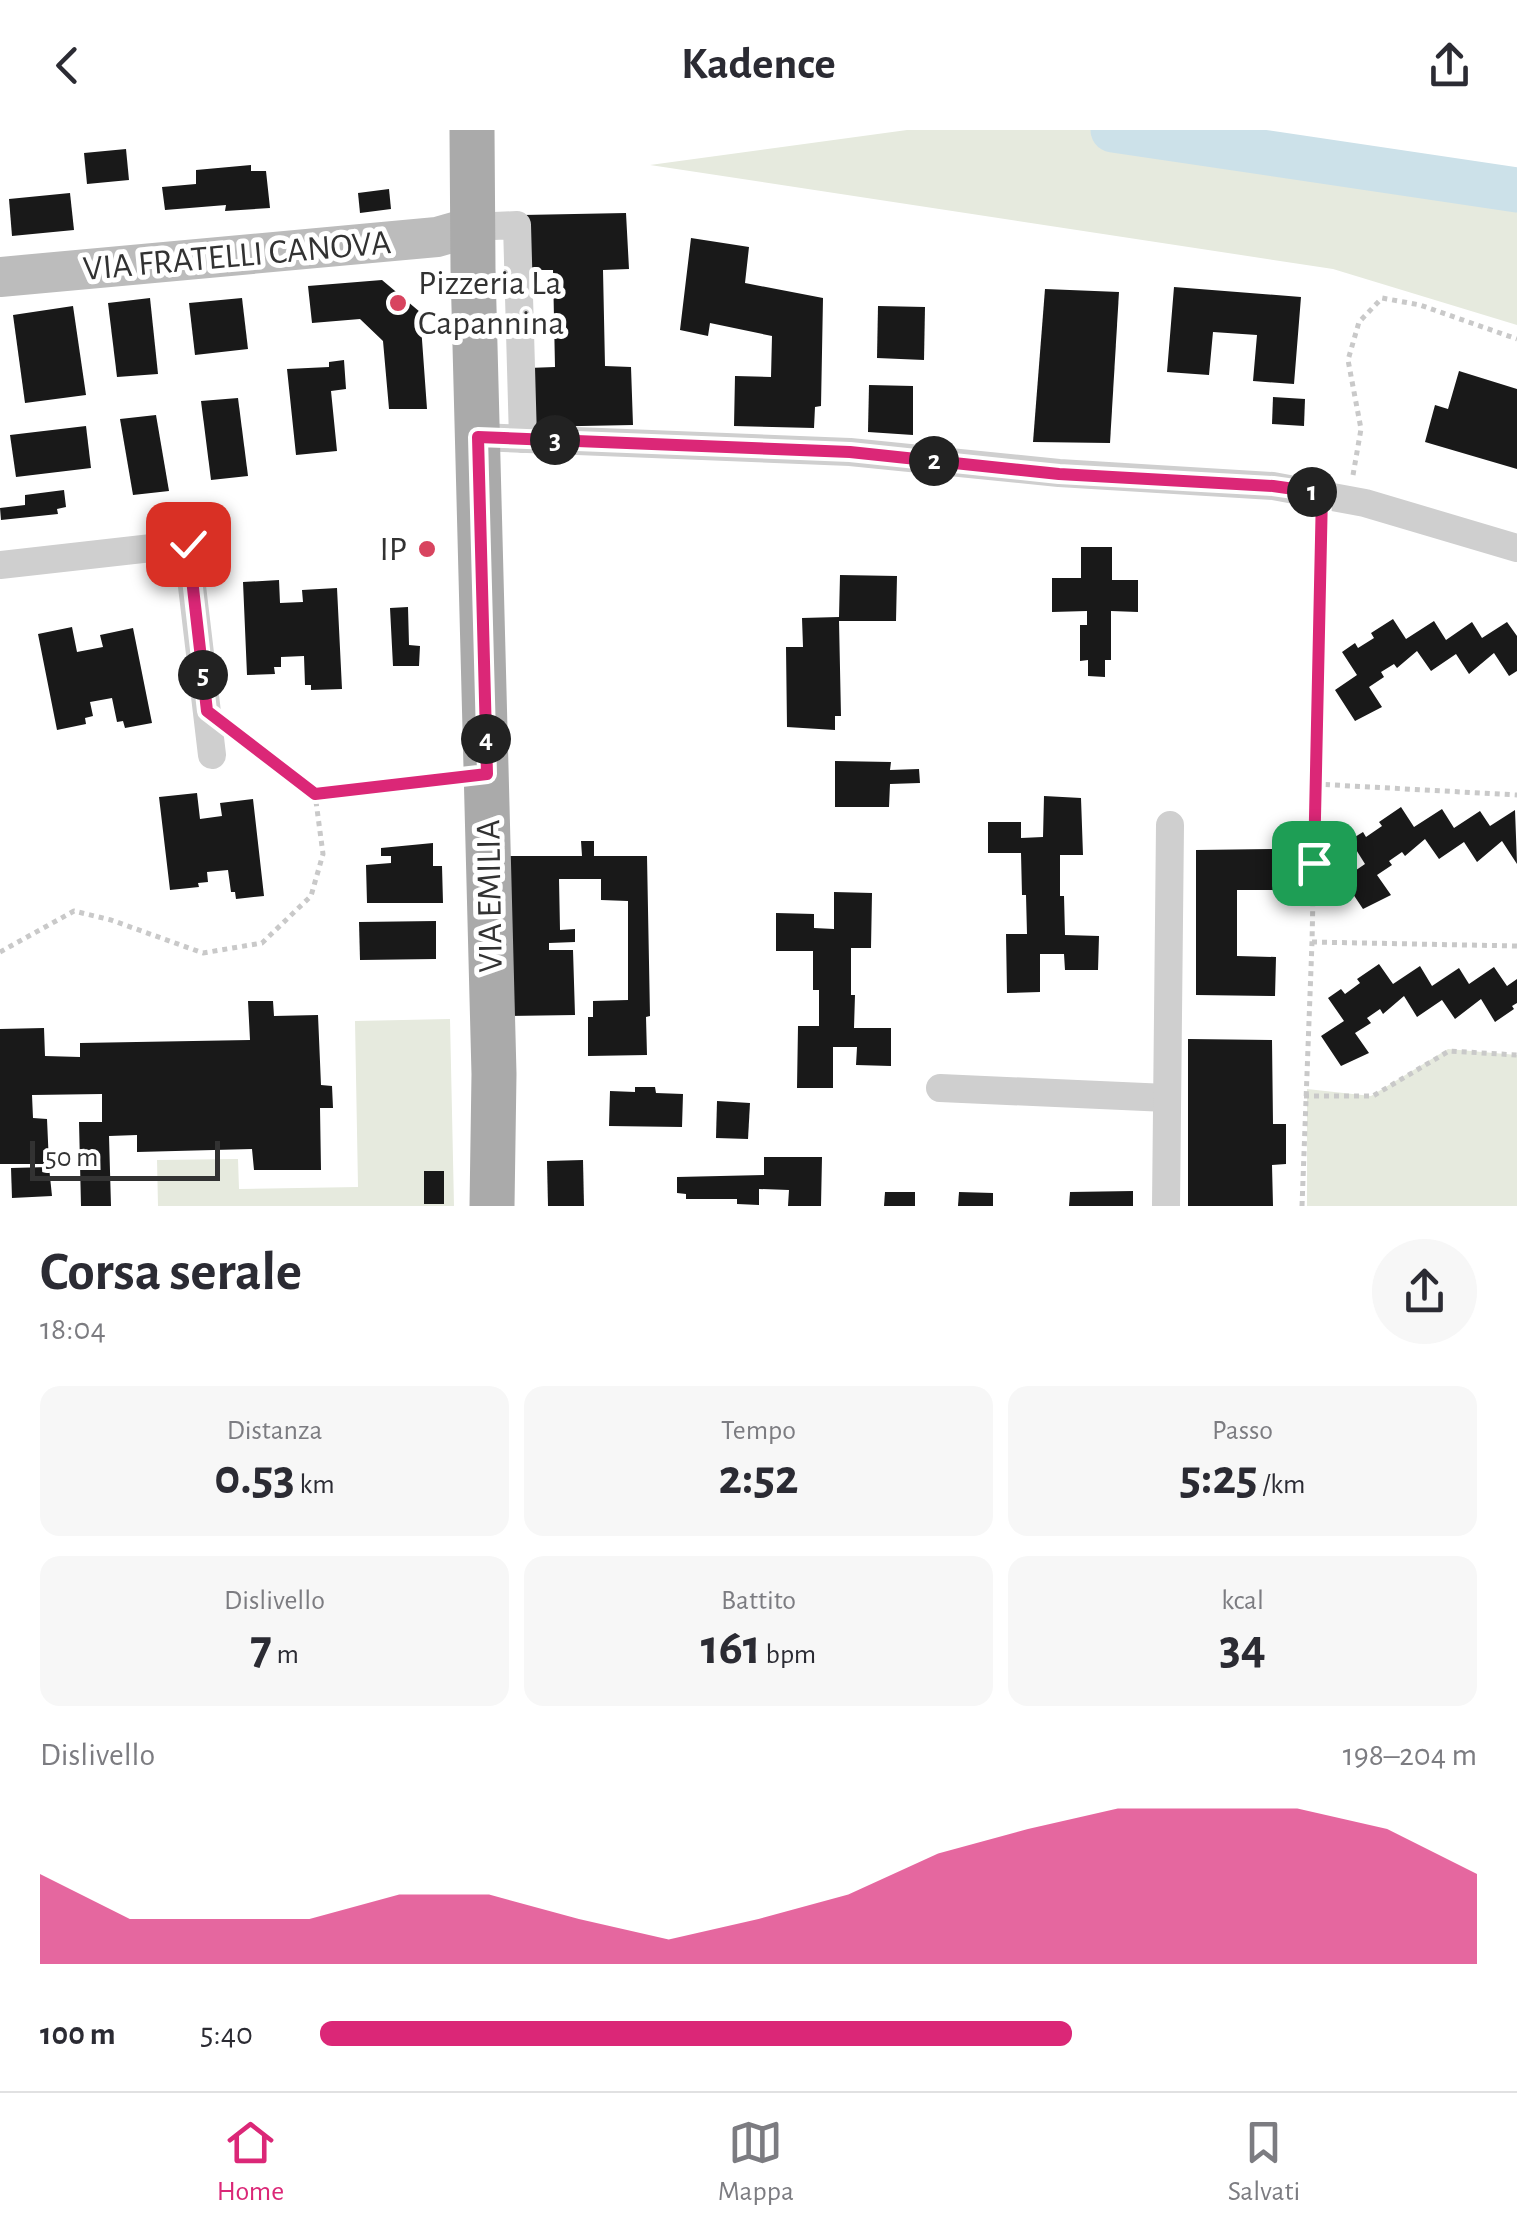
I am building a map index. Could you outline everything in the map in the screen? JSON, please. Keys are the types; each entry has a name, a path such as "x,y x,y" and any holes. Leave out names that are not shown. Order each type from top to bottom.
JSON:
{"main road":[{"name":"VIA EMILIA","path":"473,146 494,1074 492,1206"}],"street":[{"path":"472,227 517,225 522,438"},
{"name":"VIA FRATELLI CANOVA","path":"0,277 437,238 472,227"},
{"path":"478,437 850,452 1059,474 1273,486 1335,496 1517,548"},
{"path":"0,565 188,544 212,754"},
{"path":"1166,1206 1170,826"},
{"path":"940,1088 1167,1098"}],"path":[{"path":"1302,1206 1315,784 1335,496 1362,428 1348,360 1358,322 1382,298 1420,304 1517,339"},
{"path":"207,711 315,794 487,774"},
{"path":"1315,784 1517,795"},
{"path":"0,952 74,911 203,952 262,942 310,896 323,854 315,794"},
{"path":"1312,942 1517,946"},
{"path":"1304,1096 1373,1096 1449,1051 1517,1055"}],"shaded area":[{"path":"907,130 1113,130 1517,190 1517,325 1333,269 650,165"},
{"path":"450,1019 454,1206 158,1206 157,1160 238,1159 239,1189 358,1187 355,1021"},
{"path":"1448,1049 1517,1055 1517,1206 1307,1206 1307,1089 1371,1096"}],"building":[{"path":"126,149 129,180 87,184 84,153"},
{"path":"251,165 251,171 266,171 270,208 225,211 226,205 165,210 162,187 196,184 196,170"},
{"path":"389,189 391,209 360,213 358,193"},
{"path":"70,193 74,230 12,236 9,199"},
{"path":"626,213 629,269 603,270 605,366 631,367 633,425 530,427 528,368 555,367 553,270 525,270 523,215"},
{"path":"691,238 749,247 745,283 823,298 821,406 815,407 814,428 734,426 735,376 771,377 772,336 710,323 708,336 680,330"},
{"path":"382,280 420,312 427,409 389,409 383,341 360,319 312,323 308,286"},
{"path":"1174,287 1301,297 1294,384 1253,381 1257,335 1213,332 1209,375 1167,372"},
{"path":"1045,289 1119,292 1110,443 1033,442"},
{"path":"150,298 158,374 117,377 108,303"},
{"path":"242,298 248,349 195,355 189,303"},
{"path":"73,306 86,395 25,403 13,315"},
{"path":"878,306 925,307 924,360 877,358"},
{"path":"344,360 346,389 331,391 337,451 296,455 287,369 329,367 329,362"},
{"path":"1459,371 1517,389 1517,469 1425,442 1435,405 1448,409"},
{"path":"869,385 913,386 913,435 868,432"},
{"path":"1273,397 1305,399 1304,426 1272,424"},
{"path":"238,398 248,476 211,480 201,401"},
{"path":"156,415 169,491 133,495 120,419"},
{"path":"86,426 91,468 16,477 10,435"},
{"path":"64,490 66,507 57,509 58,514 1,520 0,508 25,505 25,495"},
{"path":"1081,547 1112,547 1112,580 1138,580 1138,612 1111,611 1111,660 1105,660 1105,677 1088,676 1088,660 1080,661 1080,625 1087,625 1087,611 1052,612 1052,578 1081,578"},
{"path":"840,575 897,576 896,621 839,621 841,716 835,716 835,730 787,727 786,647 803,647 802,618 839,617"},
{"path":"279,580 280,603 303,602 302,590 337,588 342,689 311,690 311,685 305,685 304,656 281,657 281,667 274,667 275,674 247,675 243,582"},
{"path":"408,607 409,645 420,646 419,666 393,666 390,608"},
{"path":"1393,619 1406,639 1434,621 1446,640 1472,622 1482,638 1507,622 1517,636 1517,671 1509,676 1494,653 1469,674 1456,654 1431,671 1417,651 1397,668 1394,664 1381,672 1384,677 1369,687 1382,707 1355,721 1335,690 1357,675 1342,652 1355,643 1358,648 1374,638 1371,633"},
{"path":"72,627 77,652 103,647 100,635 133,628 152,723 125,728 123,721 117,722 112,698 90,702 93,716 85,718 86,724 57,730 38,634"},
{"path":"835,761 891,762 890,770 919,769 920,783 890,784 889,807 835,807"},
{"path":"197,793 200,819 222,816 220,803 253,799 264,896 236,899 228,870 207,872 208,882 198,883 199,887 170,890 159,797"},
{"path":"1044,796 1081,798 1083,855 1060,855 1060,896 1064,896 1065,935 1099,936 1098,970 1065,970 1064,954 1040,954 1040,992 1007,993 1006,934 1027,934 1026,895 1022,895 1021,853 988,853 988,822 1021,822 1021,838 1043,837"},
{"path":"1401,807 1414,827 1442,809 1454,828 1480,811 1490,826 1515,810 1517,864 1502,841 1477,862 1464,842 1439,859 1425,839 1405,856 1402,852 1389,861 1392,865 1377,875 1391,895 1363,909 1343,879 1365,864 1350,840 1363,832 1366,837"},
{"path":"581,841 594,841 594,856 647,856 647,1055 588,1056 588,1017 593,1017 593,1001 628,1000 628,901 601,900 601,879 559,879 560,930 575,929 575,942 549,943 549,950 573,950 575,1015 506,1016 505,856 582,856"},
{"path":"433,843 433,866 442,866 443,903 367,903 366,865 391,863 391,856 381,856 381,848"},
{"path":"1275,849 1275,890 1237,890 1237,956 1276,957 1275,996 1196,995 1196,850"},
{"path":"834,892 872,893 871,948 851,948 854,1028 891,1028 891,1066 856,1065 857,1047 833,1047 833,1088 797,1088 798,1026 819,1026 819,990 813,990 813,951 776,951 776,913 814,914 814,928 834,929"},
{"path":"436,921 436,959 360,960 359,922"},
{"path":"1379,964 1393,984 1420,966 1432,986 1459,968 1469,984 1494,967 1507,986 1517,979 1517,1003 1495,1022 1481,999 1455,1019 1442,1000 1417,1017 1404,996 1383,1014 1380,1009 1367,1018 1371,1023 1355,1033 1369,1053 1341,1066 1321,1036 1344,1021 1328,998 1341,989 1345,994 1360,983 1357,979"},
{"path":"248,1001 273,1001 274,1016 318,1015 321,1085 332,1086 333,1108 320,1108 321,1170 254,1170 252,1149 137,1152 137,1135 109,1136 111,1206 81,1206 79,1122 102,1122 102,1094 32,1095 33,1118 47,1119 49,1164 0,1164 0,1029 44,1028 45,1056 80,1057 80,1043 250,1040"},
{"path":"1188,1039 1272,1040 1273,1124 1286,1124 1286,1164 1272,1165 1273,1206 1188,1206"},
{"path":"635,1087 683,1094 682,1127 609,1126 610,1091 635,1092"},
{"path":"717,1101 750,1103 748,1139 716,1138"},
{"path":"764,1157 822,1157 821,1206 788,1206 789,1190 759,1189 759,1205 737,1204 737,1199 686,1199 686,1194 677,1193 677,1177 764,1175"},
{"path":"583,1160 584,1206 548,1206 547,1161"},
{"path":"49,1167 52,1196 12,1198 11,1168"},
{"path":"424,1171 444,1171 444,1204 424,1204"},
{"path":"1133,1191 1133,1206 1069,1206 1070,1192"},
{"path":"885,1192 915,1192 915,1206 884,1206"},
{"path":"959,1192 993,1193 993,1206 958,1206"}],"waterway":[{"path":"1113,130 1517,190"}],"place":[{"name":"Pizzeria La Capannina","path":"398,303"},
{"name":"IP","path":"427,549"}],"route":[{"path":"188,544 207,711 315,794 487,774 478,437 850,452 1059,474 1273,486 1322,493 1314,863"}]}
